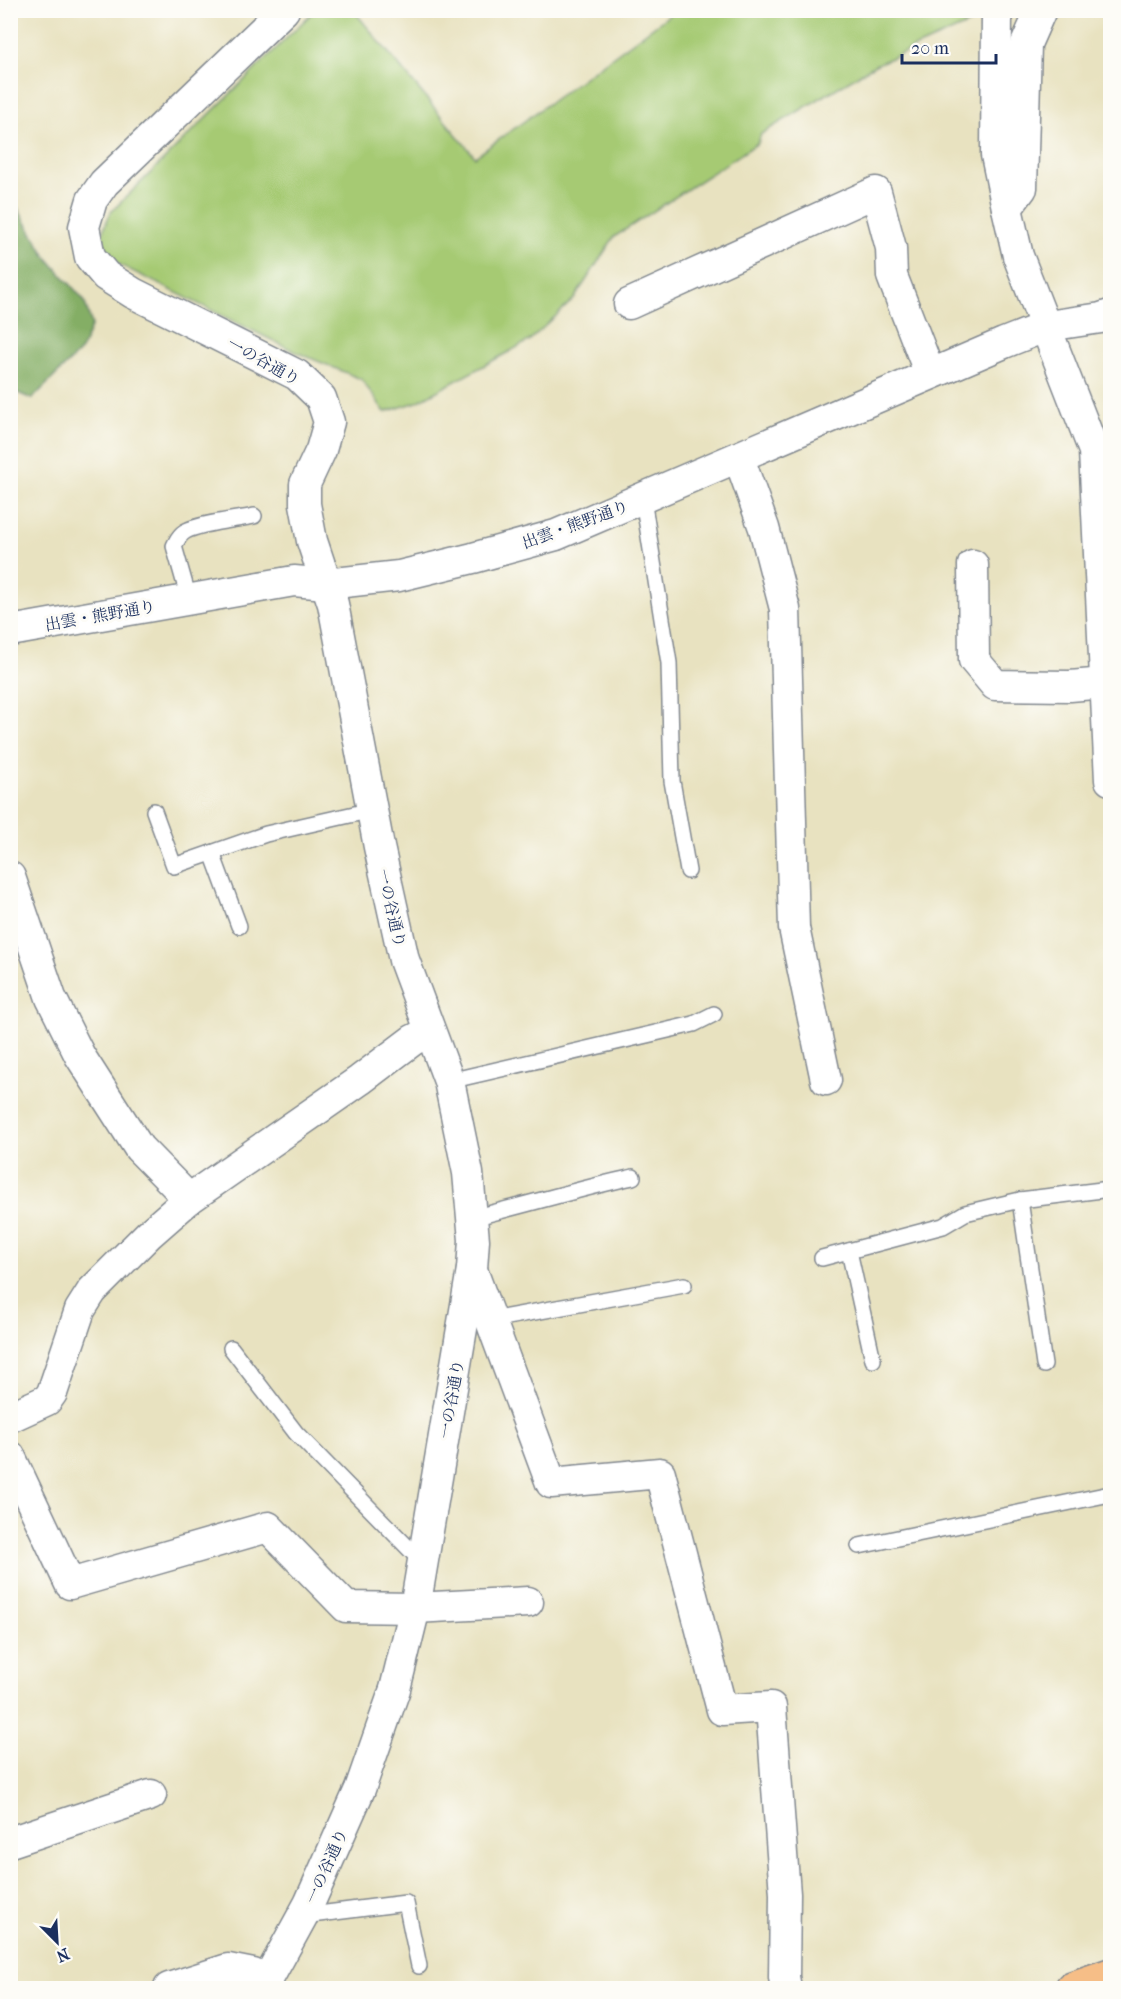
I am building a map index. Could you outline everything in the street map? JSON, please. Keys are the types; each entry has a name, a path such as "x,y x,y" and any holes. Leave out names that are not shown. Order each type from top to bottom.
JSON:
{"main road":[{"path":"1072,1989 1110,1975"}],"street":[{"name":"一の谷通り","path":"265,1985 303,1916 360,1789 395,1689 415,1608 423,1563 472,1269 474,1240 468,1173 449,1081 404,960 372,810 333,604 312,541 305,504 305,484 321,450 329,422 321,398 297,375 133,293 106,276 90,257 84,227 92,200 104,183 284,10"},
{"path":"997,10 996,155 1018,256 1102,461 1110,780"},
{"path":"1007,208 1022,188 1026,44 1041,10"},
{"path":"629,304 876,192 891,248 892,276 930,374"},
{"name":"出雲・熊野通り","path":"10,631 294,581 326,584 399,576 556,535 1047,326 1110,315"},
{"path":"740,458 764,528 785,609 794,928 826,1080"},
{"path":"973,565 974,660 995,685 1070,686 1106,683"},
{"path":"12,888 51,998 80,1056 139,1148 189,1199"},
{"path":"10,1417 47,1400 52,1393 80,1310 92,1291 149,1234 189,1199 360,1080 413,1040 429,1032"},
{"path":"472,1269 551,1483 660,1473 722,1710 771,1707 785,1894 784,1977 786,1989"},
{"path":"10,1456 70,1584 268,1527 346,1607 415,1608 528,1602"},
{"path":"10,1842 151,1795"},
{"path":"169,1989 228,1969 253,1974 265,1985"}],"lane":[{"path":"642,499 669,663 672,781 688,871"},
{"path":"189,599 174,546 177,539 184,532 196,527 254,516"},
{"path":"154,811 174,867 266,834 372,810"},
{"path":"212,853 239,926"},
{"path":"449,1081 694,1024 714,1014"},
{"path":"472,1218 633,1177"},
{"path":"822,1258 943,1226 965,1213 1020,1200 1110,1189"},
{"path":"1020,1200 1044,1365"},
{"path":"849,1251 873,1360"},
{"path":"491,1320 684,1285"},
{"path":"231,1348 296,1433 423,1563"},
{"path":"859,1546 1110,1494"},
{"path":"303,1916 406,1903 419,1966"}],"green space":[{"path":"314,11 354,11 475,157 675,11 978,11 978,20 875,65 761,134 758,143 614,237 574,299 529,341 417,402 385,412 361,379 296,352 116,263 106,249 103,238 104,227 111,212"},
{"path":"11,197 45,255 84,300 92,325 81,350 32,399 11,390"}]}
